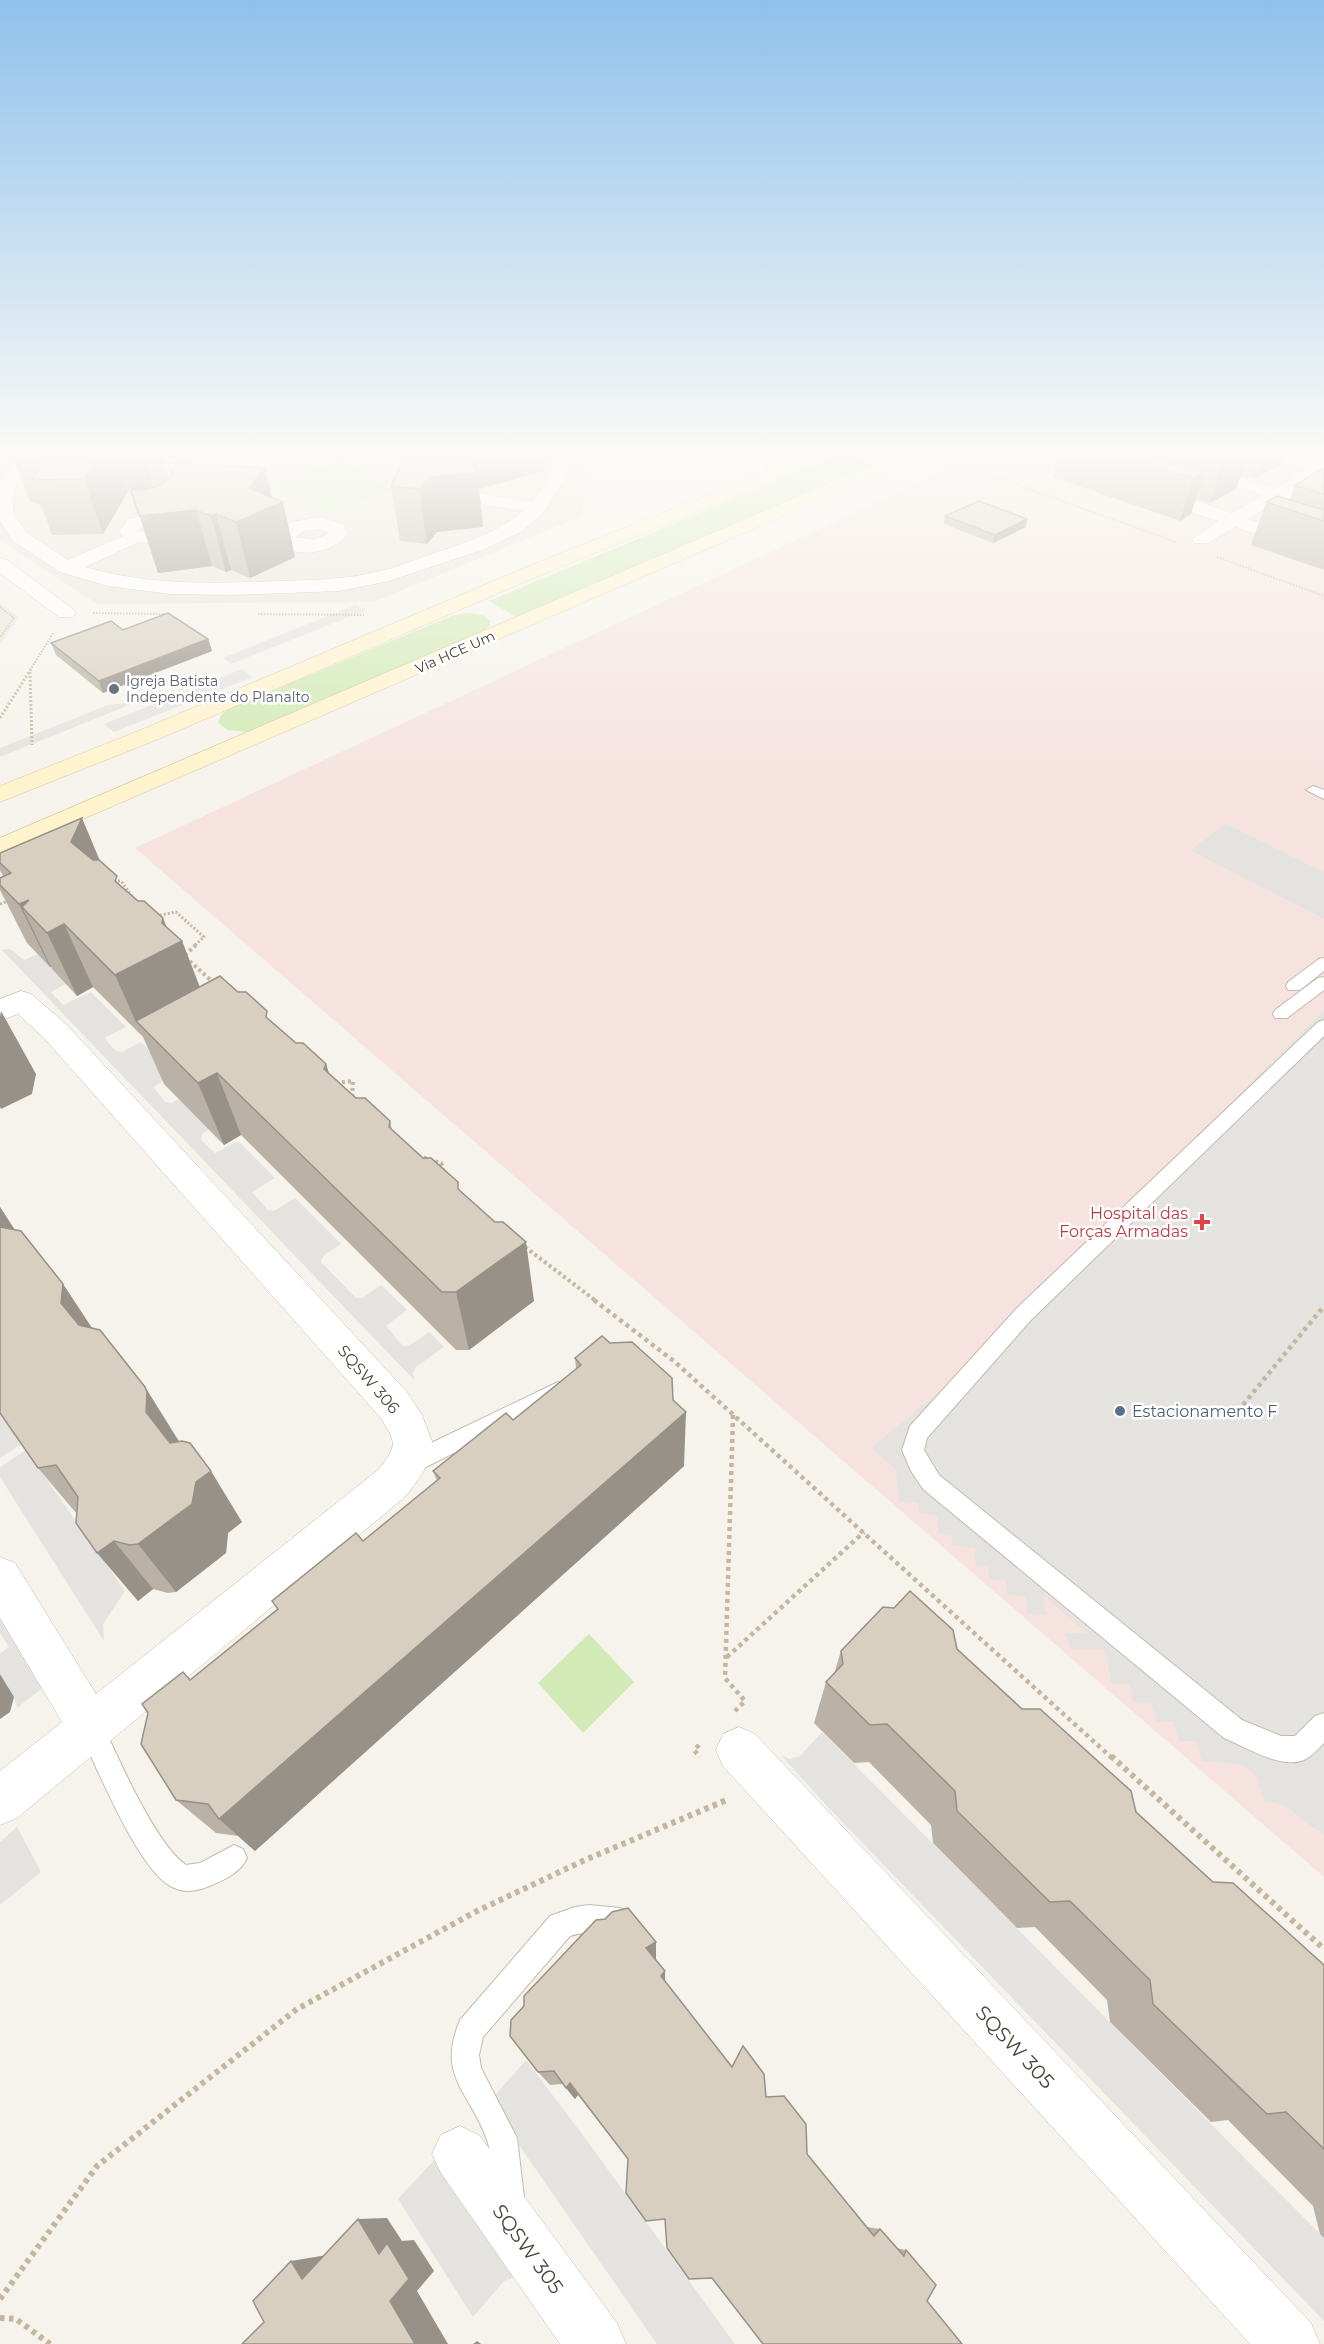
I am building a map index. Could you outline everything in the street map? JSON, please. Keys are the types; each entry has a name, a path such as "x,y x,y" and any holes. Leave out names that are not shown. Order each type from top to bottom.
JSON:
{"main road":[{"path":"0,795 554,564"},
{"name":"Via HCE Um","path":"0,847 655,564"},
{"path":"458,604 478,608 504,623 508,628"},
{"path":"203,711 202,724 209,733 223,739 246,742"},
{"path":"151,734 177,742 196,763"}],"street":[{"path":"1,564 66,613"},
{"path":"62,564 108,580 171,588 232,589 324,565 382,577 420,564"},
{"path":"67,568 75,564"},
{"name":"SQSW 306","path":"0,1801 392,1483 412,1455 413,1432 393,1404 55,1032 7,997"},
{"path":"0,1578 92,1728"},
{"name":"SQSW 305","path":"721,1753 1290,2344"},
{"name":"SQSW 305","path":"460,2154 596,2344"}],"lane":[{"path":"1294,986 1324,963"},
{"path":"1281,1014 1324,981"},
{"path":"1324,1026 1024,1314 917,1433 913,1450 931,1482 1233,1729 1281,1749 1300,1749 1324,1725"},
{"path":"406,1466 521,1407 578,1382"},
{"path":"92,1728 127,1800 166,1868 180,1878 195,1877 211,1872 234,1858"},
{"path":"511,2225 502,2138 467,2071 465,2055 470,2030 560,1926 585,1917 620,1922"}],"path":[{"path":"1237,564 1324,596"},
{"path":"0,608 14,618 0,637"},
{"path":"0,718 66,613 171,614"},
{"path":"252,614 368,615"},
{"path":"30,672 32,745"},
{"path":"110,881 121,881 137,903"},
{"path":"0,904 10,899"},
{"path":"147,918 176,912 204,937 184,956 216,985"},
{"path":"327,1083 353,1081 351,1104"},
{"path":"415,1155 441,1163 447,1181"},
{"path":"516,1241 675,1362 1324,1949"},
{"path":"1238,1411 1324,1306"},
{"path":"0,2298 97,2166 297,2009 477,1911 587,1859 735,1796 721,1753 745,1701 725,1678 733,1414"},
{"path":"727,1657 864,1533"},
{"path":"0,2318 16,2319 50,2344"}],"shaded area":[{"path":"37,564 464,564 373,602 97,604"},
{"path":"744,564 1324,564 1324,1877 135,848"},
{"path":"0,603 19,617 0,644"},
{"path":"355,605 367,610 231,664 223,658"},
{"path":"242,669 253,677 114,732 104,724"},
{"path":"137,702 0,757 0,748 108,705"},
{"path":"1226,824 1324,872 1324,919 1190,850"},
{"path":"10,949 24,960 43,952 71,981 51,992 63,1005 91,992 126,1027 104,1038 116,1051 122,1052 141,1042 173,1075 153,1087 165,1102 171,1103 190,1093 221,1122 202,1134 201,1140 215,1153 238,1141 275,1178 252,1192 268,1210 274,1211 295,1198 341,1244 324,1255 321,1262 356,1298 362,1298 381,1285 407,1310 386,1326 403,1346 409,1346 429,1332 444,1347 416,1367 413,1373 414,1380 2,950"},
{"name":"Estacionamento F","path":"1324,1010 1324,1835 1286,1806 1271,1802 1265,1803 1257,1777 1241,1764 1202,1761 1196,1741 1179,1741 1173,1721 1156,1722 1151,1702 1133,1702 1129,1684 1112,1684 1104,1649 1071,1649 1066,1633 1087,1633 1044,1596 1046,1615 1027,1613 1026,1597 1006,1594 1006,1581 989,1579 988,1567 975,1565 975,1548 952,1545 952,1535 938,1533 938,1516 918,1513 918,1503 899,1501 896,1470 871,1448 952,1381"},
{"path":"0,1412 22,1444 0,1458"},
{"path":"26,1450 125,1591 103,1624 104,1641 0,1477 0,1467"},
{"path":"0,1582 46,1685 17,1708 14,1697 0,1674 0,1654 9,1647 0,1633"},
{"path":"822,1732 1324,2238 1324,2321 825,1804 781,1755 790,1759 800,1756"},
{"path":"17,1827 41,1872 0,1905 0,1842"},
{"path":"526,2060 735,2344 657,2344 489,2102"},
{"path":"436,2158 517,2276 504,2281 473,2317 398,2199"}],"green space":[{"path":"577,564 640,564 517,617 489,601"},
{"path":"469,613 483,615 490,621 489,626 483,632 248,732 227,730 218,722 221,715 228,709 454,615"},
{"path":"589,1634 634,1682 583,1733 538,1683"}],"building":[{"path":"168,613 208,639 99,681 51,643 111,621 123,630"},
{"path":"82,818 71,842 93,860 99,860 117,876 115,881 138,901 144,901 163,918 162,923 182,941 115,975 64,924 47,933 22,907 29,900 19,904 0,885 0,878 11,873 0,863 0,853"},
{"path":"220,976 238,992 246,992 267,1011 266,1017 296,1043 303,1043 326,1064 324,1069 356,1098 365,1098 390,1121 389,1127 423,1158 431,1158 458,1182 458,1189 495,1222 503,1222 526,1242 456,1292 442,1292 217,1073 198,1083 136,1021"},
{"path":"0,1225 21,1231 63,1284 61,1303 79,1325 100,1330 145,1387 146,1412 170,1443 182,1441 190,1443 211,1471 196,1482 192,1504 138,1544 130,1545 114,1541 97,1553 76,1523 78,1497 56,1465 38,1468 0,1413"},
{"path":"602,1336 610,1343 632,1342 672,1378 673,1400 686,1412 219,1819 208,1804 176,1800 141,1744 148,1713 142,1704 183,1672 190,1680 278,1609 272,1601 356,1533 363,1541 440,1478 433,1471 506,1413 513,1420 581,1365 575,1358"},
{"path":"910,1591 953,1630 957,1649 1022,1709 1040,1709 1131,1791 1136,1812 1213,1882 1233,1883 1324,1965 1324,2149 1286,2112 1267,2114 1153,2004 1150,1980 1070,1901 1050,1902 957,1811 955,1791 887,1724 870,1725 826,1682 843,1664 841,1651 883,1607 894,1608"},
{"path":"628,1908 656,1942 646,1948 665,1971 661,1976 732,2067 743,2046 764,2074 766,2097 784,2096 806,2124 807,2154 874,2236 880,2229 904,2256 906,2250 936,2285 927,2301 962,2344 763,2344 712,2278 689,2279 667,2248 665,2219 646,2221 626,2193 628,2159 570,2083 566,2088 554,2071 538,2072 510,2036 511,2020 524,2006 524,1996 596,1920 605,1919 612,1912"},
{"path":"358,2219 379,2254 387,2243 409,2279 390,2301 415,2344 242,2344 264,2322 253,2301 291,2261 302,2279"}],"place":[{"name":"Igreja Batista Independente do Planalto","path":"114,689"},
{"name":"Hospital das Forças Armadas","path":"1202,1222"},
{"name":"Estacionamento F","path":"1120,1411"}]}
